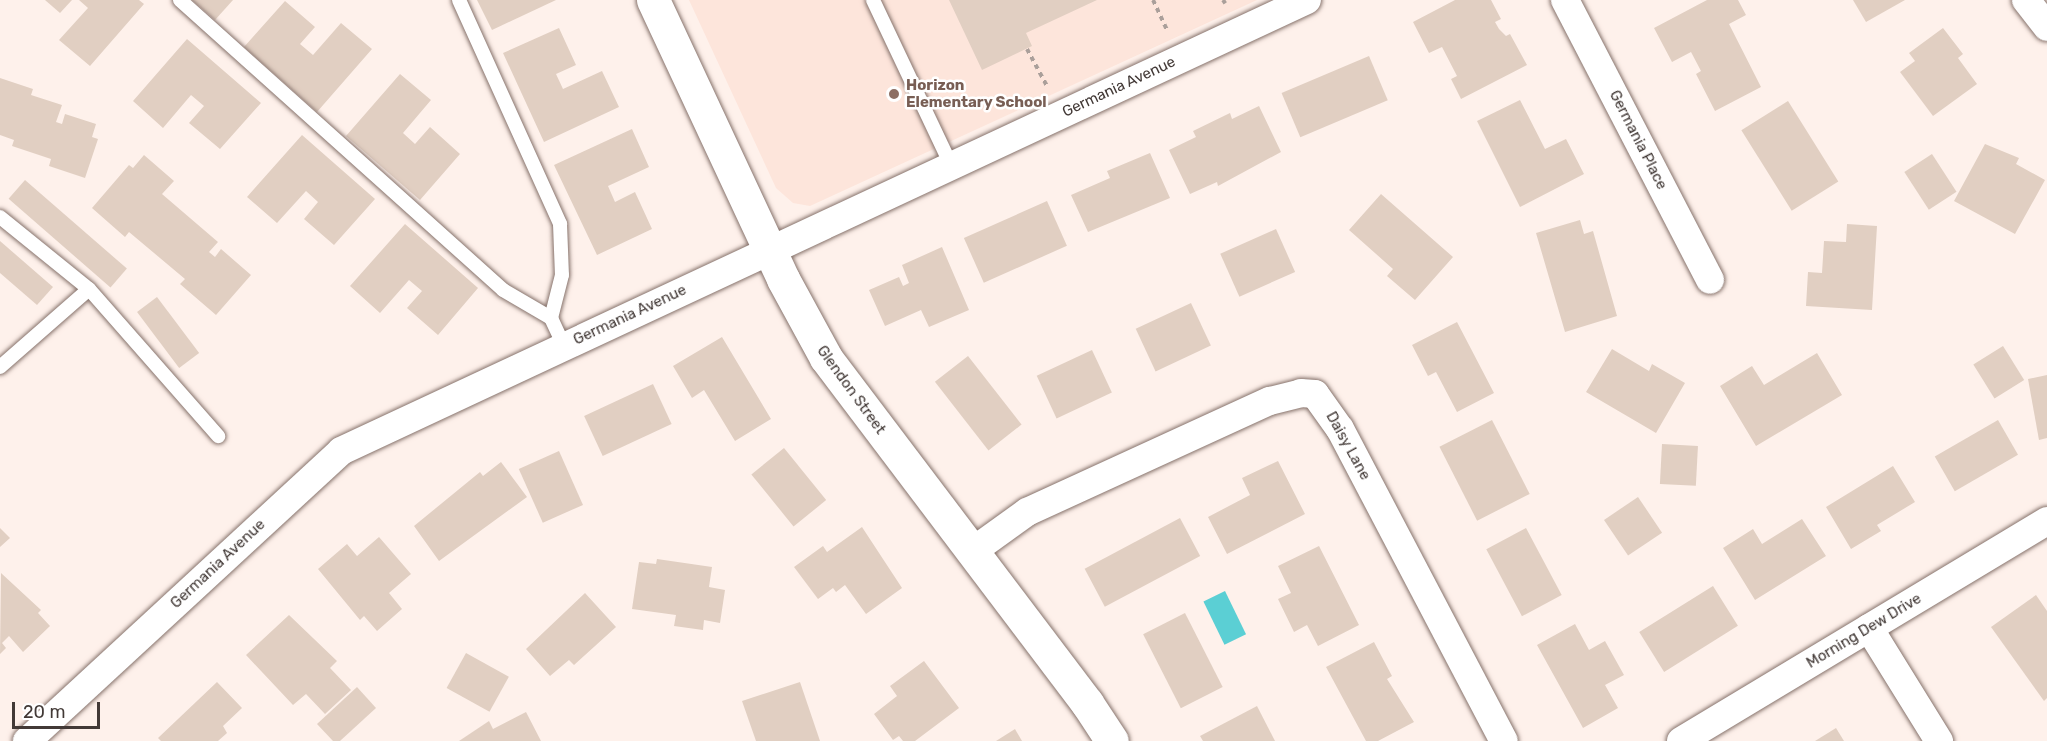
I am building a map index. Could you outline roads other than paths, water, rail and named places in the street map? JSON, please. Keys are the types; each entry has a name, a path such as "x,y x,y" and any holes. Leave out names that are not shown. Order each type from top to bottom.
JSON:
{"street":[{"name":"Glendon Street","path":"653,0 770,250 805,321 838,376 974,551 1112,741"},
{"name":"Germania Avenue","path":"27,741 333,457 564,346 1307,0"},
{"name":"Germania Place","path":"1565,0 1710,280"},
{"path":"2026,0 2047,27"},
{"name":"Daisy Lane","path":"974,551 1027,513 1270,400 1301,393 1316,394 1340,429 1504,741"},
{"name":"Morning Dew Drive","path":"1681,741 2047,521"},
{"path":"1869,628 1939,741"}],"lane":[{"path":"180,0 502,290 551,318 564,346"},
{"path":"459,0 560,224 562,275 551,318"},
{"path":"873,0 951,165"},
{"path":"0,217 89,289 218,436"},
{"path":"0,367 89,289"}],"water":[{"path":"1225,591 1246,634 1224,645 1203,602"}],"place":[{"name":"Horizon Elementary School","path":"894,94"}]}
